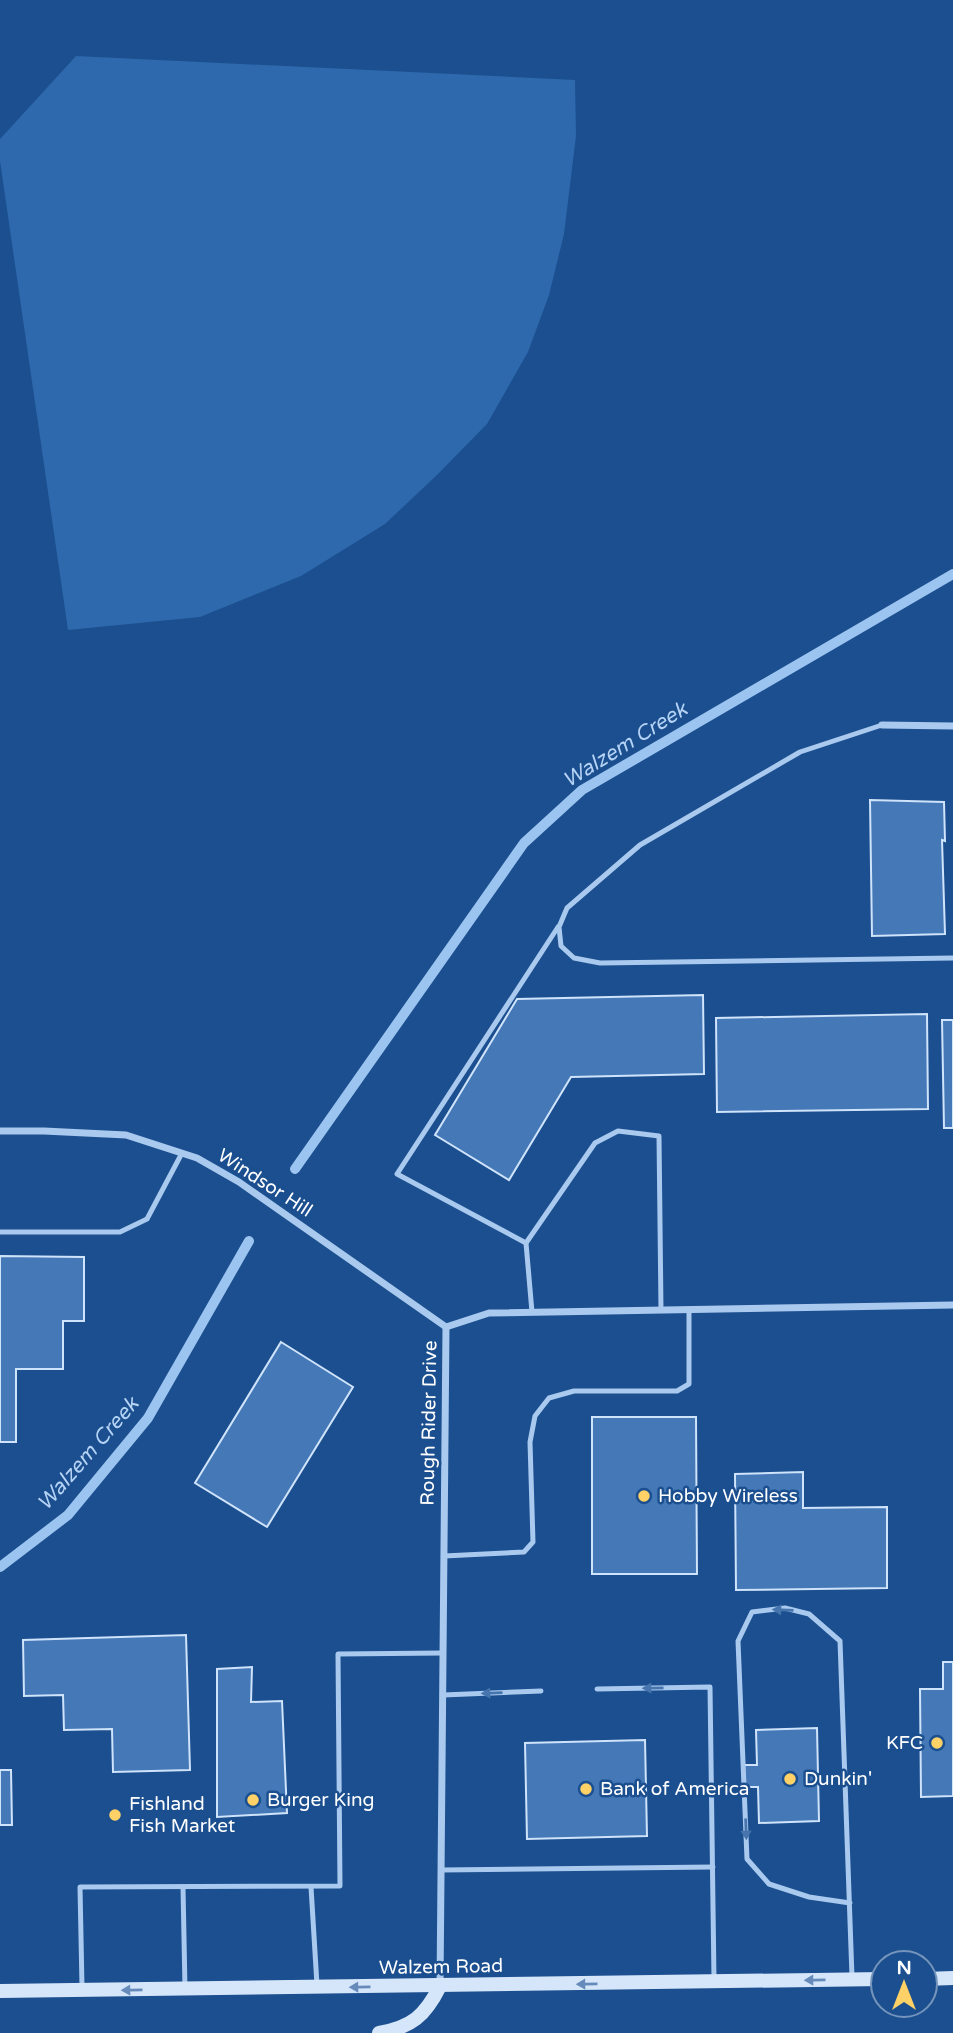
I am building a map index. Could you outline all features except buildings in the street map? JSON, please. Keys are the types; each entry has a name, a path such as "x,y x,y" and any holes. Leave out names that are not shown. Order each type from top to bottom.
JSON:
{"main road":[{"name":"Walzem Road","path":"0,1991 869,1979"},
{"path":"379,2033 396,2030 413,2022 430,2005 440,1986"}],"street":[{"path":"882,725 953,726"},
{"name":"Windsor Hill","path":"0,1131 126,1135 197,1158 239,1182 446,1327"},
{"name":"Rough Rider Drive","path":"440,1986 446,1327 489,1313 953,1305"}],"lane":[{"path":"526,1243 397,1174 559,927 568,908 639,845 800,752 882,725"},
{"path":"559,927 561,946 574,957 600,963 953,958"},
{"path":"532,1312 526,1243 595,1143 618,1131 659,1136 661,1310"},
{"path":"0,1231 120,1232 147,1219 182,1153"},
{"path":"444,1556 524,1552 533,1542 530,1442 535,1416 549,1398 574,1391 677,1391 689,1384 689,1310"},
{"path":"850,1903 808,1897 769,1884 747,1859 738,1641 752,1612 785,1608 808,1614 840,1641 850,1903 852,1980"},
{"path":"82,1990 80,1887 340,1886 338,1654 443,1653"},
{"path":"597,1689 710,1687 714,1982"},
{"path":"443,1695 541,1691"},
{"path":"441,1870 713,1867"},
{"path":"183,1887 185,1989"},
{"path":"312,1887 318,1987"}],"shaded area":[{"path":"76,56 575,80 576,136 564,234 549,295 528,352 487,424 385,524 301,576 200,617 68,630 0,161 0,139"}],"waterway":[{"name":"Walzem Creek","path":"295,1169 524,843 582,790 953,574"},
{"name":"Walzem Creek","path":"0,1567 68,1515 148,1418 249,1241"}],"place":[{"name":"Hobby Wireless","path":"644,1496"},
{"name":"KFC","path":"937,1743"},
{"name":"Dunkin'","path":"790,1779"},
{"name":"Bank of America","path":"586,1789"},
{"name":"Burger King","path":"253,1800"},
{"name":"Fishland Fish Market","path":"115,1815"}]}
